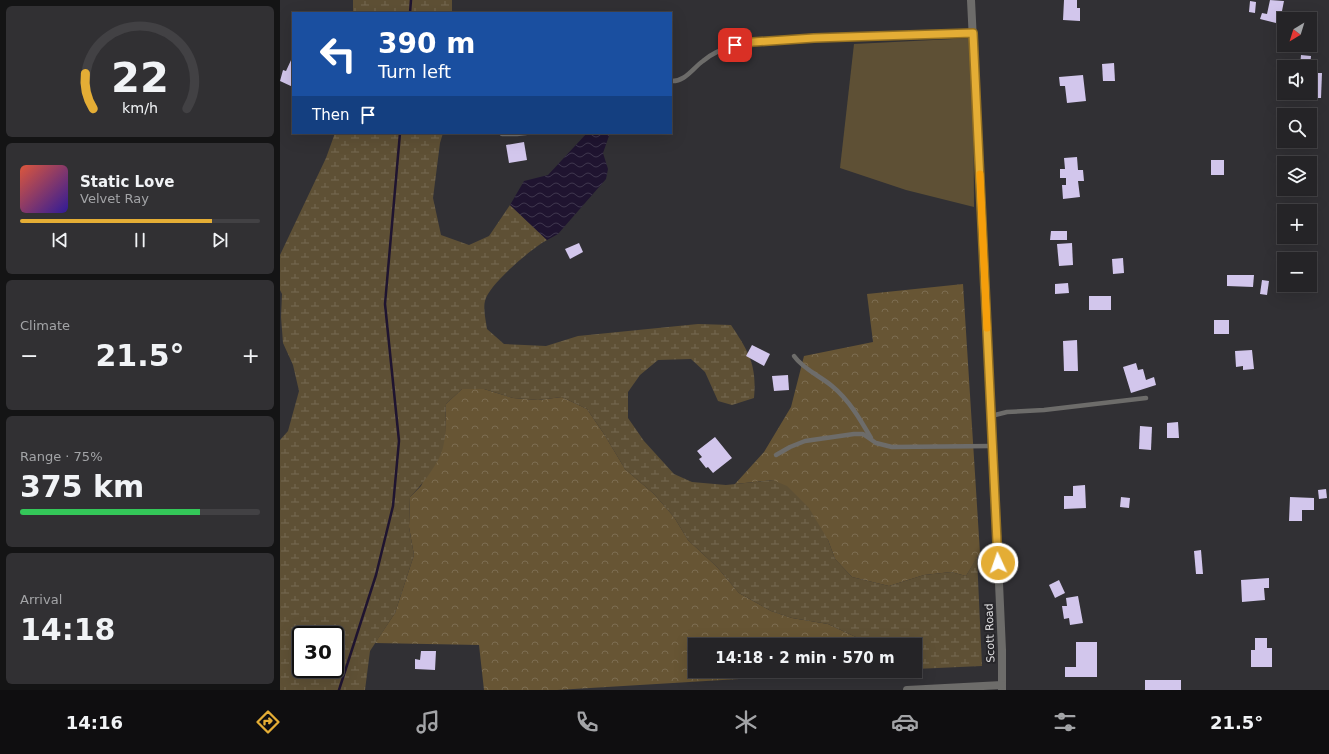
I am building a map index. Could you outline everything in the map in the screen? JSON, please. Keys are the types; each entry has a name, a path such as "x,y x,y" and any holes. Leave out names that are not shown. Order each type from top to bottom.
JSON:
{"street":[{"name":"Scott Road","path":"971,0 993,446 1002,650 1002,688"},
{"path":"907,690 1002,688"}],"lane":[{"path":"672,81 678,81 685,78 704,60 714,54 735,45 753,42 973,33"},
{"path":"502,134 517,134"},
{"path":"794,356 798,362 832,386 844,398 876,443 892,447 993,446"},
{"path":"991,416 1007,412 1044,410 1146,398"},
{"path":"776,455 790,446 805,441 854,434 862,434 871,438"}],"green space":[{"path":"353,0 452,0 452,12 353,12"},
{"path":"973,38 974,207 906,190 840,168 854,44"},
{"path":"335,134 443,134 440,143 433,198 441,235 469,245 489,236 510,205 547,240 531,251 502,277 488,294 484,304 487,329 504,344 546,346 578,336 698,324 731,325 743,343 753,368 755,386 754,398 732,405 718,401 705,372 691,359 658,360 640,375 628,392 628,418 644,441 674,474 692,482 726,485 773,480 787,486 809,508 828,540 835,559 852,577 889,586 924,575 951,572 966,576 977,557 982,666 922,669 922,638 858,638 828,624 792,618 771,611 739,593 717,567 688,540 674,517 654,494 625,469 587,409 562,397 538,400 513,398 484,389 462,389 446,404 444,442 441,454 427,477 410,497 409,527 414,555 395,613 370,651 365,690 280,690 280,440 288,431 299,391 293,365 283,343 281,317 282,294 280,290 280,255 326,158"},
{"path":"963,284 980,553 966,576 951,572 924,575 889,586 852,577 835,559 828,540 773,480 735,484 764,452 791,407 804,356 873,342 867,294"},
{"path":"462,389 484,389 513,398 538,400 562,397 587,409 625,469 654,494 674,517 688,540 717,567 739,593 771,611 792,618 828,624 858,638 688,638 688,678 757,678 557,690 484,690 479,645 375,643 395,613 414,555 409,527 410,497 421,486 445,436 446,404"}],"water":[{"path":"586,134 610,134 603,153 608,169 606,179 558,234 547,240 510,205 524,181 548,175"}],"building":[{"path":"1064,0 1077,0 1077,8 1080,8 1080,21 1063,20"},
{"path":"1270,0 1284,1 1282,11 1286,12 1277,12 1277,23 1260,19 1262,13 1267,14"},
{"path":"1250,1 1256,2 1255,13 1249,12"},
{"path":"1301,55 1311,56 1311,60 1301,60"},
{"path":"292,58 292,87 280,81 283,70 286,71"},
{"path":"1114,63 1115,81 1103,81 1102,64"},
{"path":"1317,73 1322,73 1321,98 1317,98"},
{"path":"1083,75 1086,101 1067,103 1065,86 1060,86 1059,77"},
{"path":"524,142 527,160 509,163 506,145"},
{"path":"1077,157 1078,170 1083,170 1084,181 1078,181 1080,197 1063,199 1062,185 1066,185 1066,178 1060,178 1060,169 1065,169 1064,158"},
{"path":"1211,160 1224,160 1224,175 1211,175"},
{"path":"1051,231 1067,231 1067,240 1050,240"},
{"path":"579,243 583,252 570,259 565,249"},
{"path":"1072,243 1073,265 1059,266 1057,244"},
{"path":"1123,258 1124,273 1113,274 1112,259"},
{"path":"1227,275 1254,275 1253,287 1227,286"},
{"path":"1262,280 1269,281 1267,295 1260,294"},
{"path":"1068,283 1069,293 1055,294 1055,284"},
{"path":"1089,296 1111,296 1111,310 1089,310"},
{"path":"1214,320 1229,320 1229,334 1214,334"},
{"path":"1077,340 1078,371 1064,371 1063,341"},
{"path":"752,345 770,354 764,366 746,356"},
{"path":"1252,350 1254,369 1243,370 1243,366 1236,367 1235,351"},
{"path":"1136,363 1138,370 1143,369 1146,380 1154,377 1156,385 1131,393 1123,367"},
{"path":"788,375 789,390 774,391 772,376"},
{"path":"1178,422 1179,438 1167,438 1167,423"},
{"path":"1140,426 1152,427 1151,450 1139,449"},
{"path":"715,437 732,458 713,473 708,467 706,468 699,459 702,457 697,451"},
{"path":"1085,485 1086,508 1064,509 1064,496 1073,496 1073,486"},
{"path":"1326,489 1327,498 1319,499 1318,490"},
{"path":"1121,497 1130,498 1129,508 1120,507"},
{"path":"1290,497 1314,498 1314,510 1302,510 1302,521 1289,521"},
{"path":"1201,550 1203,574 1196,574 1194,551"},
{"path":"1269,578 1269,588 1264,588 1265,600 1242,602 1241,580"},
{"path":"1059,580 1065,593 1055,598 1049,585"},
{"path":"1078,596 1083,623 1070,625 1069,618 1064,619 1062,606 1067,606 1066,598"},
{"path":"1255,638 1267,638 1267,648 1272,648 1272,667 1251,667 1251,650 1255,650"},
{"path":"1076,642 1097,642 1097,677 1065,677 1065,667 1076,667"},
{"path":"421,651 436,651 435,670 415,669 415,659 420,660"},
{"path":"1145,680 1181,680 1181,690 1145,690"}],"waterway":[{"path":"410,12 411,0"},
{"path":"339,690 376,575 393,506 399,441 385,304 400,134"}],"slow traffic":[{"path":"980,174 987,328"}],"route":[{"path":"735,45 753,42 814,38 973,33 998,563"}]}
